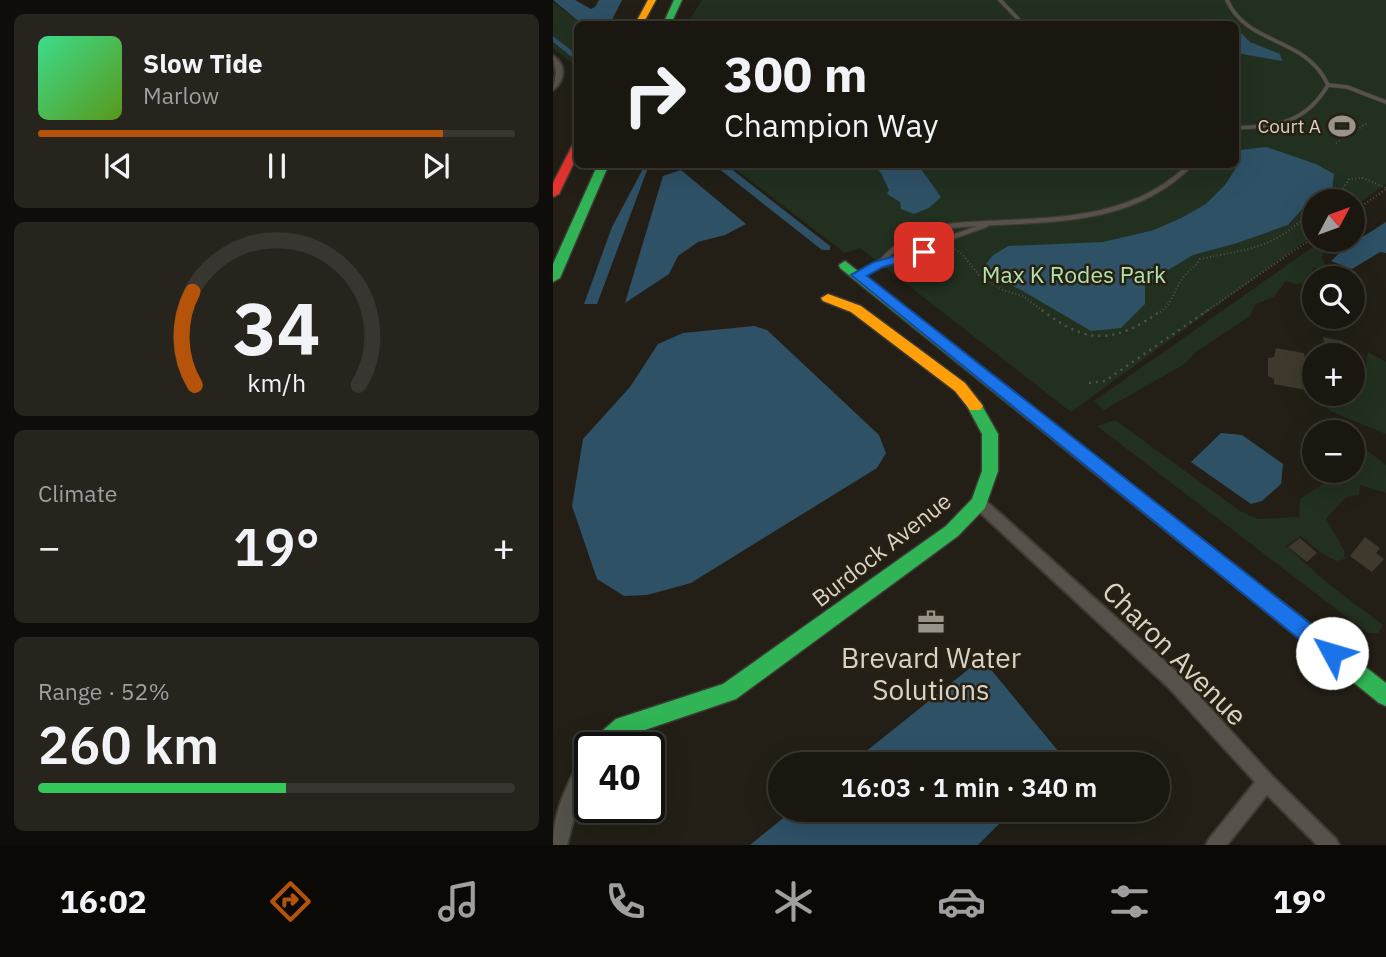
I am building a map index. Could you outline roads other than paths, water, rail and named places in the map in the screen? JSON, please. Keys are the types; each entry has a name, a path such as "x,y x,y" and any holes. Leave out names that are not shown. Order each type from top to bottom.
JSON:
{"main road":[{"path":"641,21 652,0"},
{"path":"668,21 678,0"},
{"path":"553,194 574,152"},
{"path":"553,278 602,168"},
{"path":"851,270 1037,415 1081,454 1386,696"},
{"name":"Burdock Avenue","path":"618,732 624,727 729,692 952,531 979,503 991,471 990,433 977,409 960,387 856,309 828,298"}],"street":[{"path":"553,58 559,62 560,70 553,88"},
{"name":"Charon Avenue","path":"979,503 1173,680 1266,782 1330,845"},
{"path":"1216,845 1266,782"},
{"path":"558,845 574,791"}],"lane":[{"path":"1000,0 1020,21"},
{"path":"1227,0 1229,7 1244,23 1309,58 1328,85 1347,87 1386,102"},
{"path":"1239,128 1297,118 1316,106 1328,85"},
{"path":"879,265 890,250 922,232 952,224 1088,215 1123,207 1169,187 1187,168"},
{"path":"851,270 914,257 943,241 991,223"}],"water":[{"path":"553,0 575,0 591,9 599,0 622,0 612,21 578,21"},
{"path":"1239,34 1250,42 1280,54 1282,61 1239,54"},
{"path":"1266,147 1316,164 1334,174 1332,189 1302,189 1302,209 1288,225 1193,255 1145,284 1145,304 1121,328 1091,331 1000,280 984,267 992,256 1008,246 1103,242 1154,230 1181,218 1206,204 1225,185 1236,168 1239,168 1239,151"},
{"path":"643,168 648,168 597,304 584,304 612,227"},
{"path":"875,168 920,168 941,197 929,208 914,214 901,209 900,202 887,194 889,190 881,173"},
{"path":"681,170 746,224 725,235 698,242 678,256 669,274 625,303 663,176"},
{"path":"1386,222 1386,253 1380,252 1357,266 1344,266 1331,261 1341,252 1365,252 1365,235"},
{"path":"754,326 767,330 879,435 886,453 877,468 691,583 647,595 624,596 597,579 572,506 583,439 630,387 658,344 683,333"},
{"path":"1221,433 1242,435 1283,464 1281,484 1262,501 1251,504 1191,462"},
{"path":"975,664 988,666 1059,752 865,752"},
{"path":"778,822 1001,822 978,845 750,845"}],"waterway":[{"path":"553,38 574,56"},
{"path":"723,168 826,248"}],"place":[{"name":"Court A","path":"1342,126"},
{"name":"Brevard Water Solutions","path":"931,622"}],"park label":[{"name":"Max K Rodes Park","path":"1074,274"}]}
